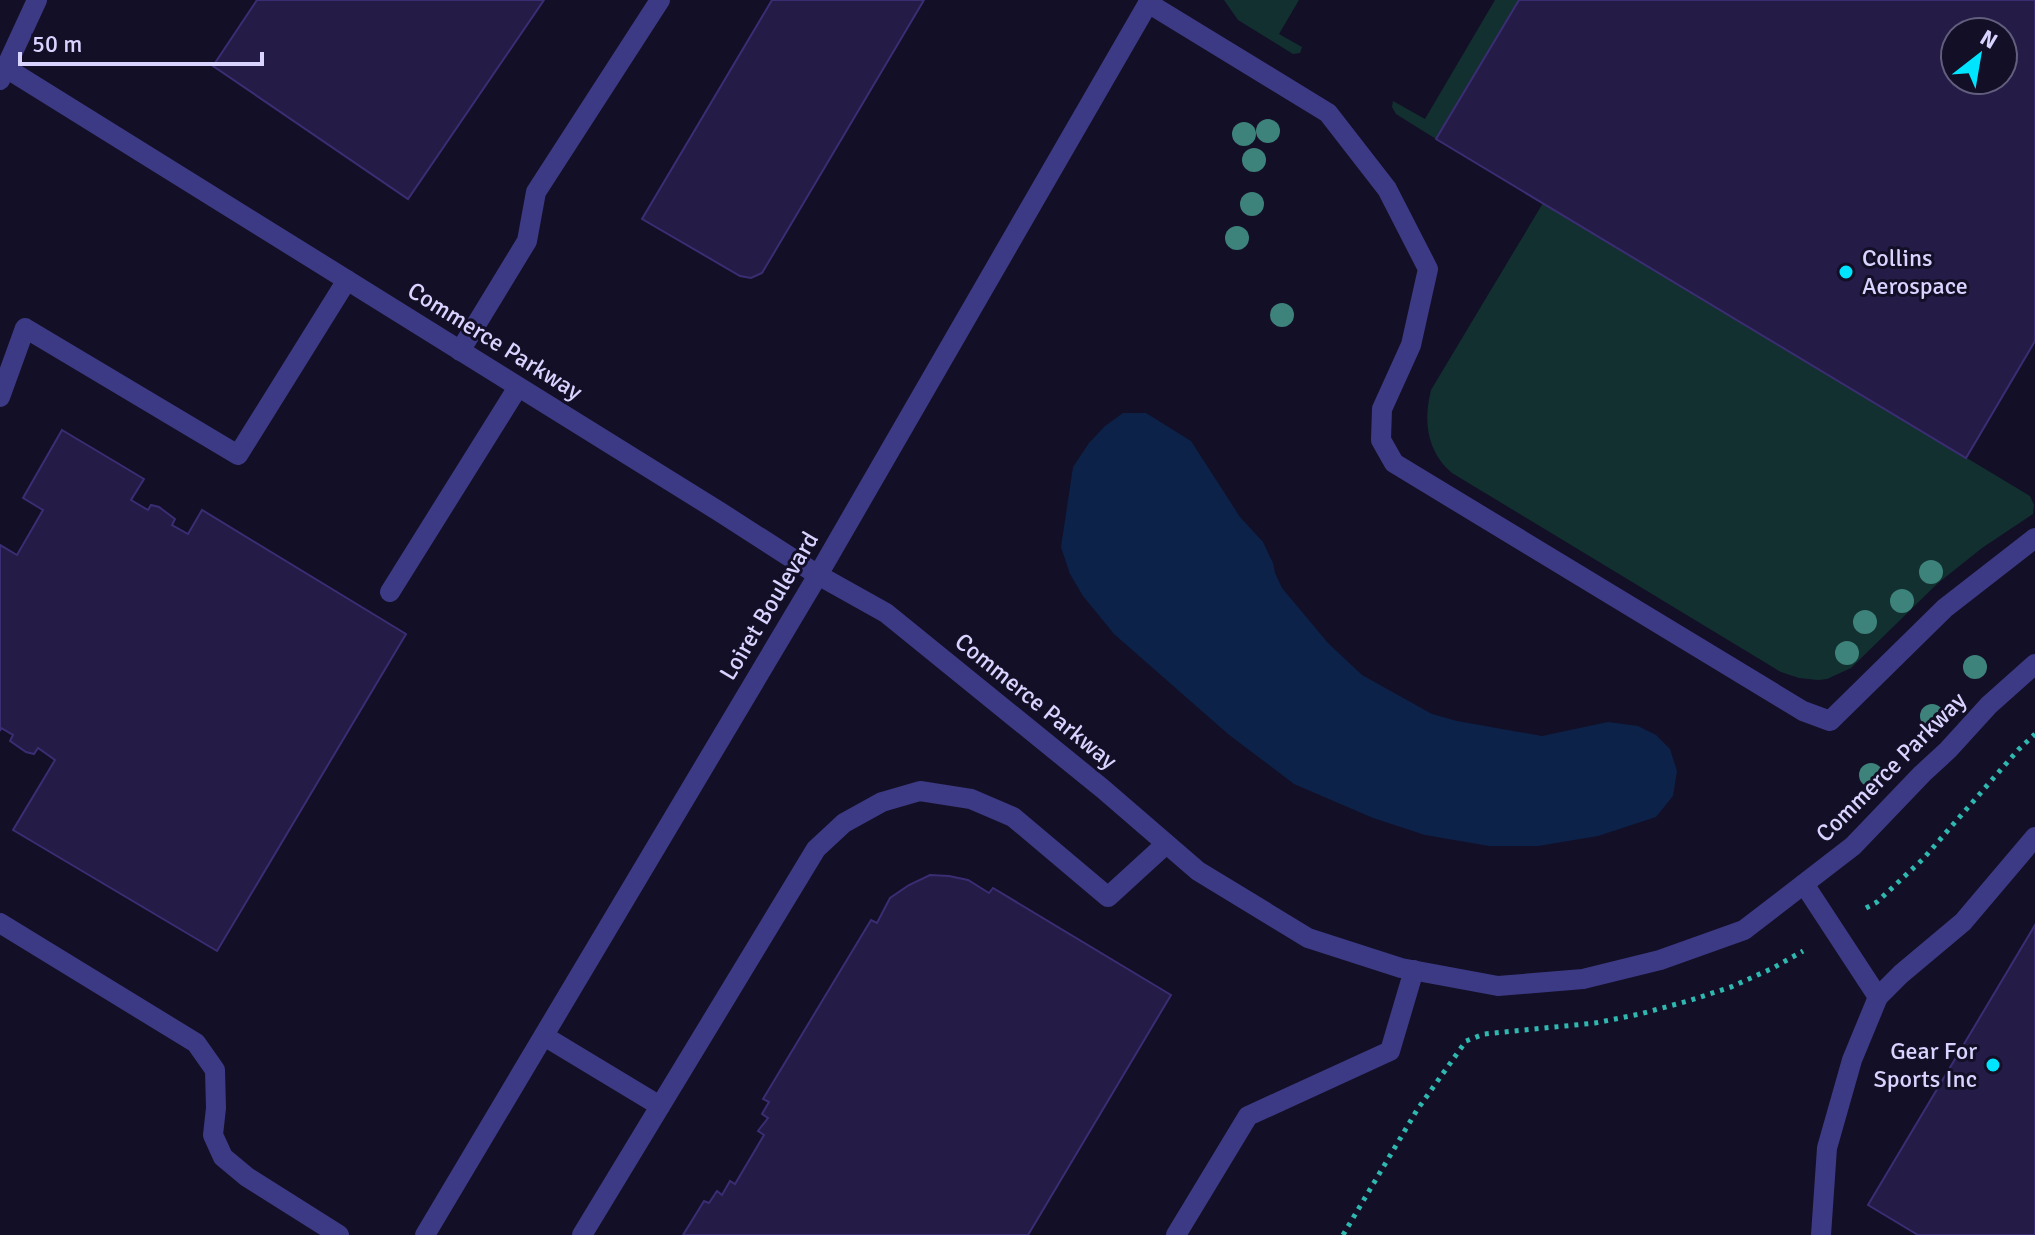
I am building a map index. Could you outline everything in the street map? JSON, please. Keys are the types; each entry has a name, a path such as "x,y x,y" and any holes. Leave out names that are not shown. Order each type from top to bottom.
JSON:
{"street":[{"path":"3,74 37,0"},
{"path":"460,351 527,241 536,192 660,0"},
{"path":"1149,2 1328,113 1387,189 1428,269 1411,345 1382,409 1381,440 1394,463 1803,711 1830,721 1945,608 2035,538"},
{"name":"Loiret Boulevard","path":"425,1235 818,575 1149,2"},
{"name":"Commerce Parkway","path":"3,74 347,280 818,575 886,613 1103,789 1198,871 1308,938 1414,970 1498,986 1583,979 1660,960 1744,930 1853,846 1989,705 2035,664"},
{"path":"0,397 25,328 238,455 347,280"},
{"path":"390,592 518,387"},
{"path":"582,1235 816,849 844,823 882,802 920,791 971,799 1013,817 1108,897 1166,844"},
{"path":"1821,1235 1827,1148 1852,1060 1878,997 1963,922 2035,837"},
{"path":"1804,884 1878,997"},
{"path":"0,923 196,1043 215,1070 213,1135 223,1157 247,1177 339,1235"},
{"path":"1176,1235 1248,1116 1390,1051 1414,970"},
{"path":"544,1036 660,1106"}],"path":[{"path":"1866,908 1877,902 1923,859 2035,734"},
{"path":"1343,1235 1417,1110 1466,1041 1484,1034 1595,1023 1640,1014 1731,987 1803,951"}],"green space":[{"path":"1224,0 1299,0 1279,34 1302,47 1300,53 1293,54 1238,20"},
{"path":"1495,0 1519,0 1436,139 1396,114 1393,101 1425,119"},
{"path":"1543,203 2030,496 2034,505 2033,514 1982,548 1937,584 1851,668 1818,680 1781,672 1452,473 1437,456 1429,435 1427,413 1431,390"}],"water":[{"path":"1123,413 1146,413 1191,441 1240,517 1263,542 1282,588 1328,643 1362,675 1432,714 1457,721 1542,736 1608,722 1638,726 1656,735 1670,749 1677,771 1673,796 1656,817 1598,836 1538,846 1489,846 1425,835 1373,818 1294,784 1228,734 1114,634 1083,596 1070,574 1061,547 1073,467 1089,443"}],"building":[{"path":"257,0 544,0 408,199 213,66"},
{"path":"772,0 924,0 762,273 751,278 740,276 642,219"},
{"name":"Collins Aerospace","path":"1519,0 2035,0 2035,341 1966,458 1436,139"},
{"path":"62,430 144,479 131,500 148,510 151,505 159,507 175,519 172,525 188,534 202,510 406,634 217,951 13,830 55,760 38,748 34,754 26,752 10,741 13,735 1,728 0,731 0,545 17,555 43,510 23,498"},
{"path":"930,875 968,880 989,893 993,888 1171,995 1028,1235 683,1235 704,1201 709,1203 717,1191 722,1195 730,1181 735,1184 764,1135 758,1131 768,1118 762,1114 769,1102 763,1099 871,920 877,923 890,898"},
{"name":"Gear For Sports Inc","path":"2035,925 2035,1235 1918,1235 1868,1205"}],"place":[{"name":"Collins Aerospace","path":"1846,272"},
{"name":"Gear For Sports Inc","path":"1993,1065"}]}
